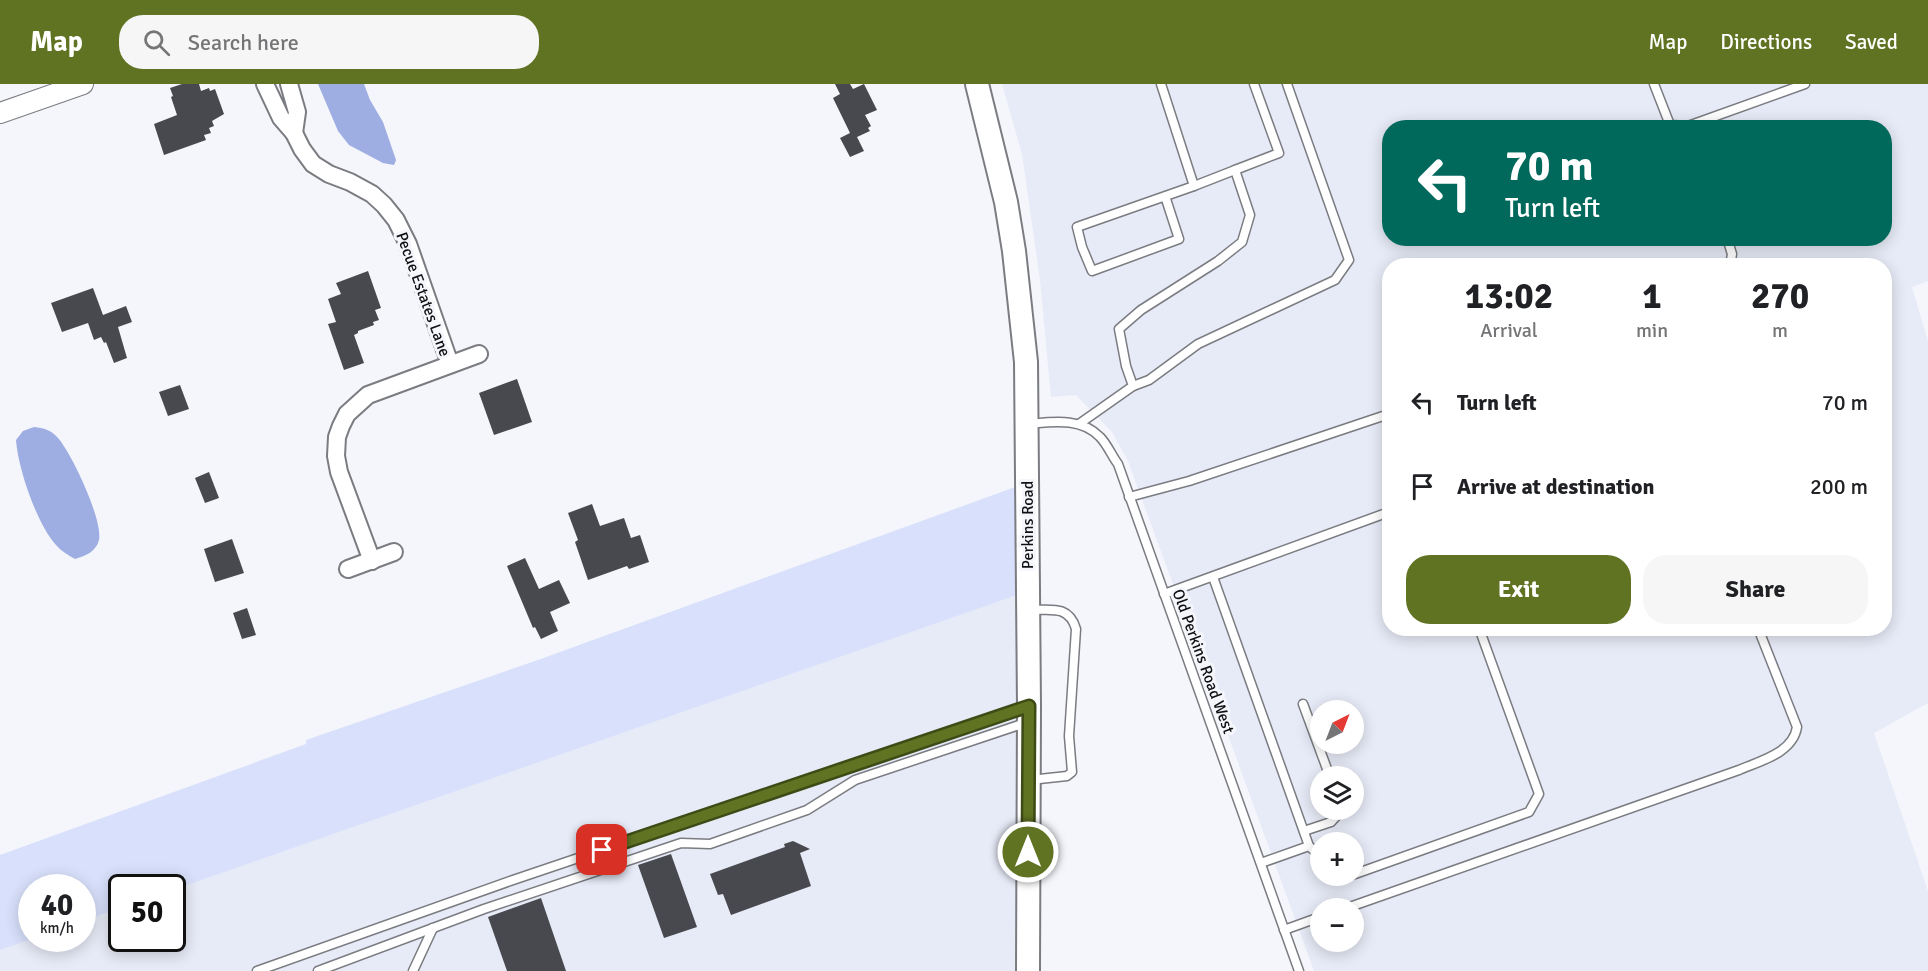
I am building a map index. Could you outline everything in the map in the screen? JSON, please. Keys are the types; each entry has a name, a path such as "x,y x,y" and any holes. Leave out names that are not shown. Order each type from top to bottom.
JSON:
{"main road":[{"name":"Perkins Road","path":"977,84 1001,181 1014,251 1024,333 1027,424 1029,714 1028,971"}],"street":[{"path":"0,114 83,84"},
{"name":"Pecue Estates Lane","path":"265,84 281,118 294,133 313,164 372,194 396,220 408,243 450,364"},
{"path":"289,84 297,112 294,133"},
{"path":"372,561 339,472 336,456 337,437 347,414 368,395 479,354"},
{"path":"348,569 394,552"}],"lane":[{"path":"1161,84 1194,186"},
{"path":"1165,196 1179,239 1092,271 1077,227 1279,153 1254,84"},
{"path":"1027,424 1056,422 1079,424 1133,386 1149,380 1198,344 1335,280 1349,260 1287,84"},
{"path":"1654,84 1668,120"},
{"path":"1707,120 1805,84"},
{"path":"1133,386 1126,366 1119,329 1141,310 1218,261 1242,242 1250,215 1235,170"},
{"path":"1129,497 1189,481 1382,416"},
{"name":"Old Perkins Road West","path":"1079,424 1099,436 1118,464 1299,971"},
{"path":"1164,594 1382,515"},
{"path":"1213,577 1309,846 1261,863"},
{"path":"1027,610 1061,610 1073,620 1076,629 1069,736 1072,772 1067,776 1028,780"},
{"path":"1364,871 1529,812 1539,794 1482,636"},
{"path":"1364,902 1740,770 1777,753 1790,744 1796,735 1797,727 1761,636"},
{"path":"1303,704 1326,766"},
{"path":"318,971 484,909 681,843 710,844 807,810 855,780 1029,714"},
{"path":"257,971 513,880 1029,714"},
{"path":"1304,831 1333,820"},
{"path":"1284,930 1310,921"},
{"path":"413,971 433,928"}],"shaded area":[{"path":"1002,84 1928,84 1928,281 1912,287 1928,341 1928,703 1874,733 1928,891 1928,971 1314,971 1128,461 1112,432 1076,395 1051,397 1040,280 1022,154"},
{"path":"1021,485 1020,594 186,885 186,874 108,874 108,912 96,917 96,874 18,874 18,944 0,950 0,855 306,744 306,740 538,660"},
{"path":"1020,594 1020,971 0,971 0,950 18,944 18,952 96,952 96,917 108,912 108,952 186,952 186,885"}],"water":[{"path":"318,84 364,84 383,122 396,160 394,165 383,163 349,145 338,131"},
{"path":"34,427 53,433 64,446 91,503 99,531 99,540 93,550 79,558 75,559 56,545 42,524 30,496 20,466 16,440 23,431"}],"building":[{"path":"182,84 199,84 201,91 209,88 210,91 215,89 224,114 212,121 214,126 209,128 211,133 204,135 206,140 164,155 154,124 177,115 170,88"},
{"path":"835,84 850,84 853,89 864,84 877,110 865,115 871,126 868,128 870,131 857,137 864,151 850,157 840,138 850,133 833,98 840,94"},
{"path":"368,271 381,308 375,310 379,320 354,335 364,363 344,370 328,324 336,322 328,299 341,294 336,283"},
{"path":"93,288 103,315 126,306 132,322 118,327 127,358 114,363 106,342 104,343 101,337 94,340 88,323 62,332 51,303"},
{"path":"517,379 532,422 494,435 479,393"},
{"path":"180,385 189,409 168,416 159,392"},
{"path":"209,472 219,498 205,503 195,478"},
{"path":"592,504 600,526 624,518 631,538 640,535 649,562 629,569 627,566 588,580 575,542 578,540 568,513"},
{"path":"232,539 244,573 215,582 204,549"},
{"path":"525,558 539,589 559,580 570,603 550,612 558,631 541,639 535,627 533,628 507,566"},
{"path":"247,608 256,635 242,639 233,613"},
{"path":"793,841 810,849 800,853 811,886 731,915 723,894 718,895 710,874 785,847 784,844"},
{"path":"671,854 697,927 664,938 638,865"},
{"path":"541,898 566,971 507,971 488,917"}],"route":[{"path":"602,850 1029,706 1028,852"}]}
